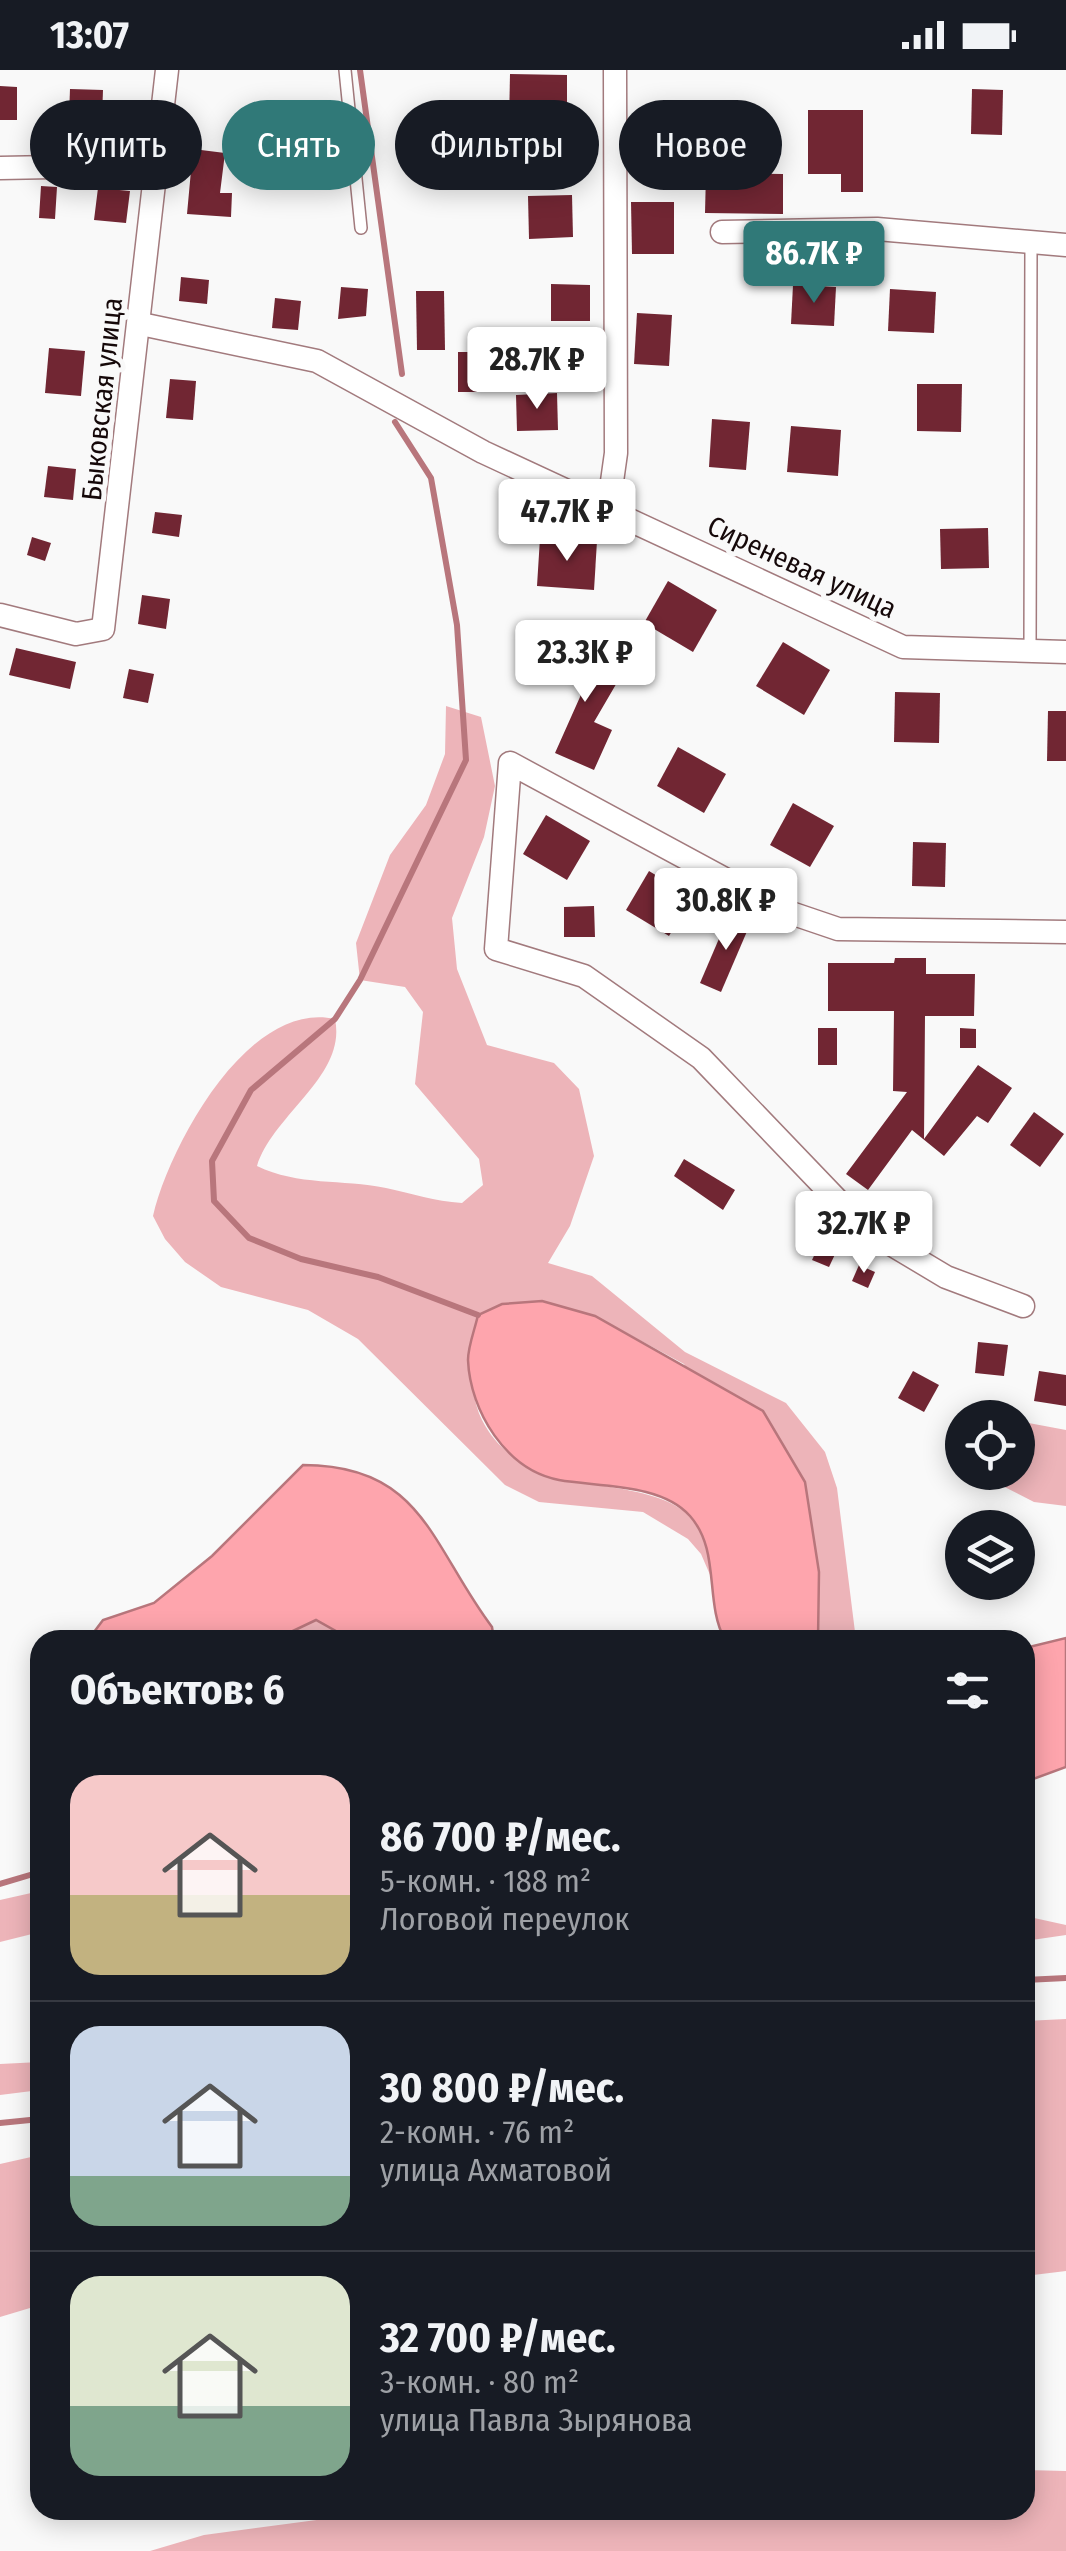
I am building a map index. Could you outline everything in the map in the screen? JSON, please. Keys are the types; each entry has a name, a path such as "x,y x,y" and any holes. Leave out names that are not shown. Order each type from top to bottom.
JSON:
{"street":[{"name":"Быковская улица","path":"164,100 167,70"},
{"path":"608,510 616,453 614,70"},
{"path":"0,168 30,167"},
{"name":"Быковская улица","path":"0,615 76,634 102,629 155,190"},
{"path":"722,232 878,229 1066,245"},
{"name":"Сиреневая улица","path":"140,324 317,360 483,452 903,647 1066,652"},
{"path":"1023,1306 946,1278 864,1228 701,1058 584,976 496,949 510,763 782,910 838,929 1066,932"}],"lane":[{"path":"346,70 361,228"},
{"path":"1030,651 1032,245"}],"shaded area":[{"path":"446,706 481,717 495,786 484,837 452,918 457,969 487,1045 554,1063 579,1089 594,1156 570,1226 548,1263 592,1276 685,1352 786,1403 825,1452 837,1488 855,1630 813,1630 684,1364 595,1316 542,1301 468,1359 479,1413 504,1449 532,1467 663,1500 688,1514 705,1538 714,1584 701,1554 688,1539 643,1512 539,1502 505,1485 358,1339 308,1310 221,1287 185,1262 165,1239 153,1216 176,1153 217,1084 243,1054 272,1032 303,1019 335,1019 336,1040 320,1077 265,1147 257,1166 288,1177 370,1185 462,1203 483,1185 479,1159 415,1084 423,1012 405,987 360,980 356,943 390,855 426,805 445,754"},
{"path":"542,1301 595,1316 763,1411 805,1482 819,1572 818,1630 721,1630 706,1545 700,1530 678,1505 646,1492 540,1474 507,1451 476,1399 468,1355 478,1315 502,1304"},
{"path":"1035,1424 1066,1430 1066,1506 1034,1502 1010,1490 1035,1490"},
{"path":"303,1465 343,1469 375,1479 420,1516 492,1630 334,1630 316,1620 295,1630 96,1630 103,1620 154,1603 212,1556"},
{"path":"316,1620 334,1630 295,1630"},
{"path":"1066,1638 1066,1767 1035,1778 1035,1646"},
{"path":"30,1893 30,1934 0,1942 0,1900"},
{"path":"1035,1918 1066,1925 1066,1935 1035,1940"},
{"path":"1066,2019 1066,2271 1035,2275 1035,2021"},
{"path":"30,2062 30,2091 0,2095 0,2064"},
{"path":"30,2157 30,2308 0,2317 0,2164"},
{"path":"1035,2470 1066,2471 1066,2551 150,2551 204,2535 317,2520 1035,2520"}],"building":[{"path":"510,74 567,75 567,100 509,100"},
{"path":"0,86 17,87 17,120 0,120"},
{"path":"70,89 103,90 103,100 70,100"},
{"path":"972,89 1003,90 1002,135 971,134"},
{"path":"808,110 863,110 863,192 841,192 841,174 808,174"},
{"path":"202,150 222,153 220,193 232,193 231,217 187,214 189,190 202,190"},
{"path":"783,174 783,214 705,213 706,190 782,190"},
{"path":"41,190 57,190 55,219 39,218"},
{"path":"98,190 130,191 126,223 94,220"},
{"path":"572,195 573,237 529,239 528,196"},
{"path":"631,202 674,202 674,254 632,254"},
{"path":"181,277 209,280 207,304 179,301"},
{"path":"551,284 590,285 590,321 551,321"},
{"path":"793,285 836,287 834,326 791,324"},
{"path":"341,287 368,289 366,316 338,319"},
{"path":"890,289 936,292 934,333 888,331"},
{"path":"416,291 444,291 445,350 417,350"},
{"path":"275,298 301,301 298,330 272,328"},
{"path":"637,313 672,315 669,366 634,364"},
{"path":"49,348 85,351 81,396 45,393"},
{"path":"458,352 496,352 496,392 458,392"},
{"path":"170,379 196,381 193,420 166,418"},
{"path":"917,384 962,384 961,432 917,431"},
{"path":"557,393 558,430 517,431 516,395"},
{"path":"712,419 750,422 746,470 709,467"},
{"path":"791,426 841,430 838,476 787,472"},
{"path":"48,466 76,469 73,500 44,497"},
{"path":"155,512 182,515 179,537 152,533"},
{"path":"988,528 989,568 941,569 940,529"},
{"path":"32,537 51,543 45,561 27,555"},
{"path":"540,538 597,541 594,590 537,586"},
{"path":"668,581 717,610 693,652 644,623"},
{"path":"142,595 170,599 166,629 138,624"},
{"path":"564,642 622,674 594,722 612,730 594,770 555,753 584,688 549,669"},
{"path":"783,642 830,670 804,715 756,686"},
{"path":"16,648 76,662 70,689 9,675"},
{"path":"129,669 154,674 148,703 123,698"},
{"path":"895,692 940,693 939,743 894,742"},
{"path":"1048,711 1066,711 1066,761 1047,761"},
{"path":"678,747 726,774 704,813 657,786"},
{"path":"793,803 834,826 810,867 770,845"},
{"path":"546,815 590,841 567,880 523,854"},
{"path":"913,842 946,843 945,887 912,886"},
{"path":"649,871 692,897 669,936 626,910"},
{"path":"594,906 595,937 564,937 564,907"},
{"path":"730,913 751,922 721,992 700,983"},
{"path":"895,958 926,958 926,974 975,974 974,1016 925,1016 924,1139 978,1065 1012,1088 988,1123 977,1116 944,1156 912,1130 868,1190 846,1174 907,1092 893,1091 894,1011 828,1011 828,963 894,963"},
{"path":"818,1028 837,1028 837,1065 818,1065"},
{"path":"960,1028 976,1029 976,1048 960,1048"},
{"path":"1034,1112 1064,1134 1040,1167 1010,1145"},
{"path":"684,1159 735,1190 723,1210 674,1176"},
{"path":"821,1241 838,1248 829,1267 812,1260"},
{"path":"859,1265 875,1272 868,1288 852,1281"},
{"path":"978,1342 1008,1345 1004,1376 975,1373"},
{"path":"913,1371 939,1385 924,1412 898,1398"},
{"path":"1039,1371 1066,1375 1066,1406 1034,1400"}],"waterway":[{"path":"360,70 402,374"},
{"path":"395,422 431,478 457,625 466,760 360,980 335,1019 251,1090 212,1161 214,1201 249,1238 301,1259 378,1277 478,1315"},
{"path":"0,1884 30,1875"},
{"path":"1035,1980 1066,1978"},
{"path":"0,2123 30,2120"}]}
